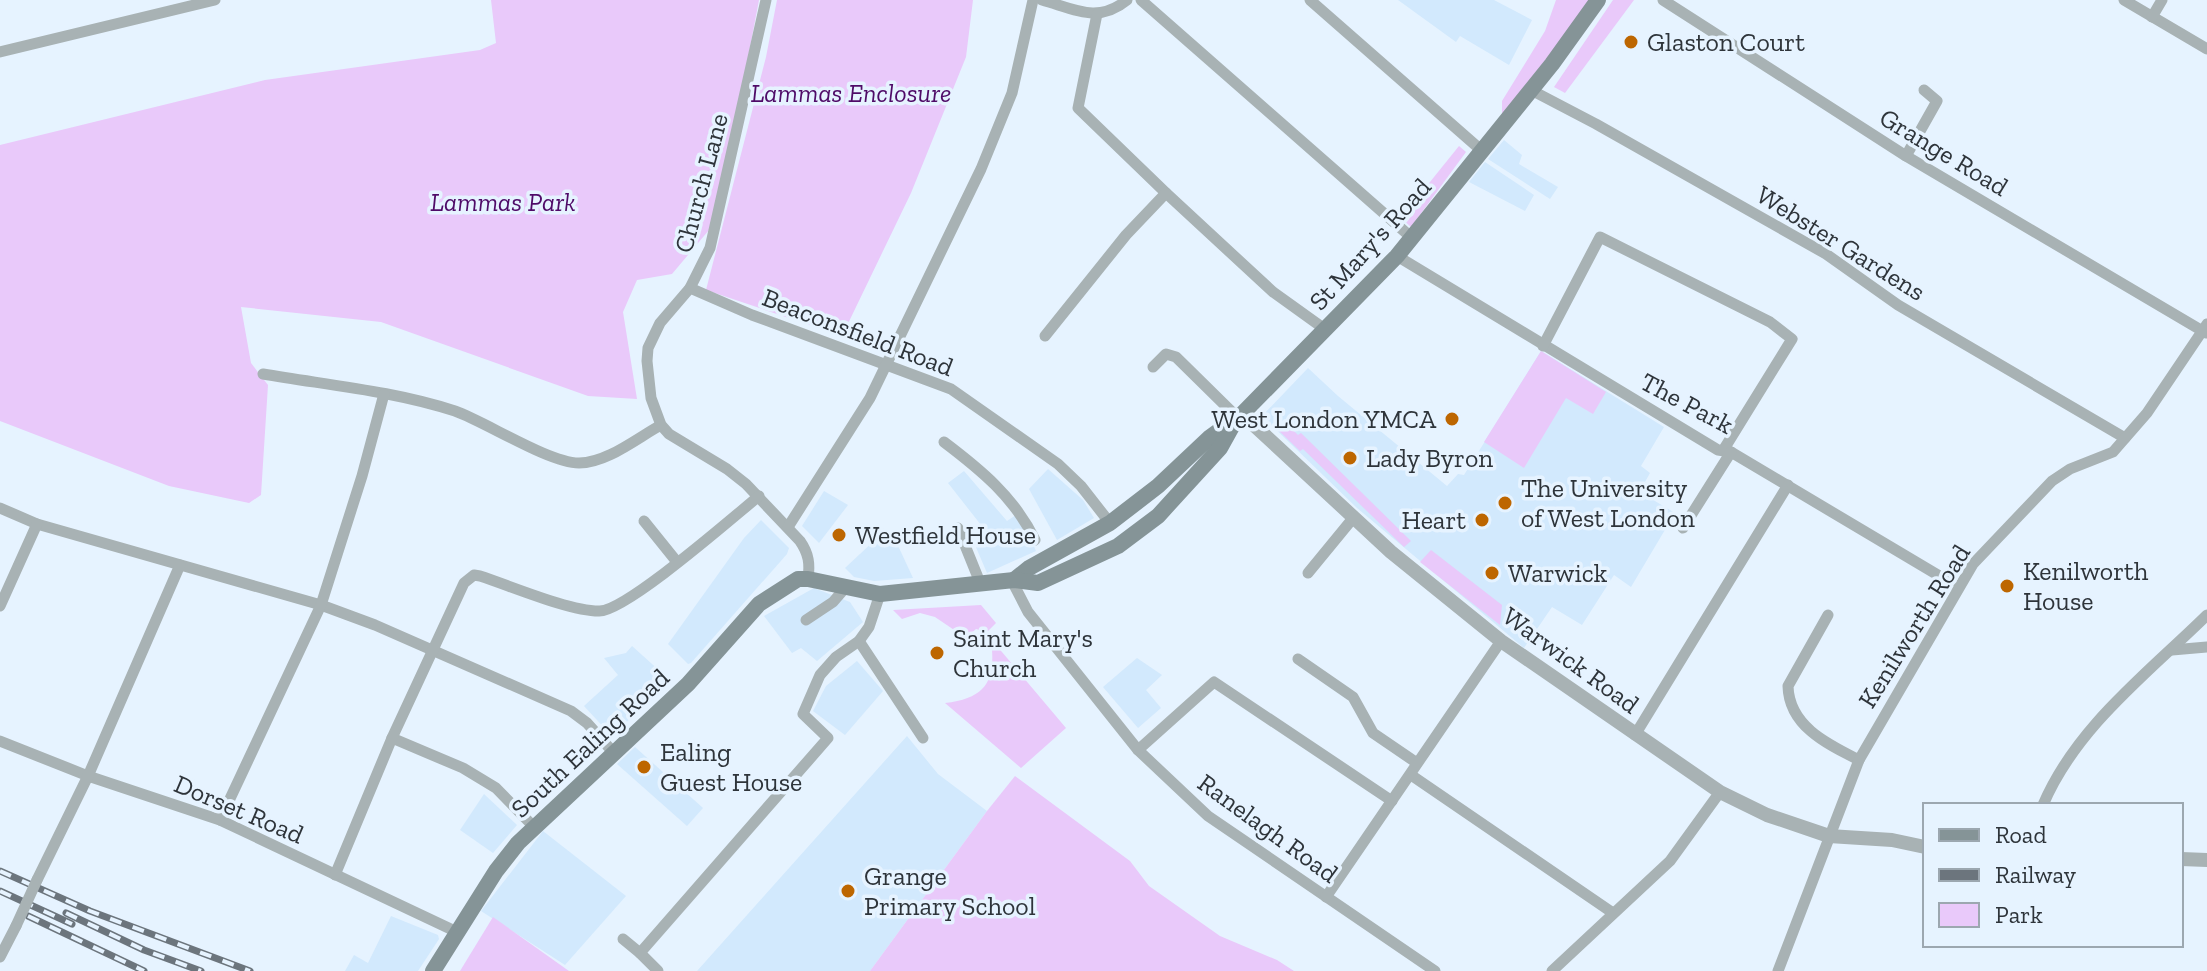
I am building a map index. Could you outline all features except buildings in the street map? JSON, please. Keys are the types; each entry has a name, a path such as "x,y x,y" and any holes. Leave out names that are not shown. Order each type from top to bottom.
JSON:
{"main road":[{"name":"St Mary's Road","path":"1013,580 1029,568 1040,549 1110,523 1158,486 1209,438 1238,417 1326,330 1412,238 1531,90 1598,0"},
{"name":"St Mary's Road","path":"808,579 880,594 1013,580 1038,583 1118,546 1158,516 1220,448 1238,417"},
{"name":"South Ealing Road","path":"433,971 496,871 534,827 688,684 759,604 798,579 808,579"}],"street":[{"path":"0,52 215,0"},
{"name":"Church Lane","path":"661,425 648,382 648,348 660,323 690,288 710,248 766,0"},
{"path":"788,527 870,398 981,169 1007,106 1033,0"},
{"path":"1042,0 1097,14 1110,12 1127,0"},
{"path":"1141,0 1412,238"},
{"path":"1310,0 1481,150"},
{"name":"Grange Road","path":"1663,0 1906,156 2205,330"},
{"path":"2124,0 2207,49"},
{"path":"2152,17 2162,0"},
{"path":"1097,14 1078,108 1273,292 1326,330"},
{"name":"Webster Gardens","path":"1531,90 1826,254 1898,305 2125,438"},
{"path":"1906,156 1937,101 1924,90"},
{"path":"1045,336 1126,235 1166,193"},
{"path":"1543,346 1600,237 1770,322 1792,339 1683,528"},
{"name":"The Park","path":"1397,256 1718,450 1728,451 1788,485 1958,587"},
{"name":"Beaconsfield Road","path":"690,288 752,315 951,389 1058,464 1081,486 1110,523"},
{"name":"Kenilworth Road","path":"1778,971 1859,760 1973,564 2052,481 2070,469 2113,452 2147,413 2205,330"},
{"path":"1153,367 1166,354 1176,357 1238,417"},
{"path":"263,374 384,394 456,411 558,458 579,463 604,457 661,425 669,434 727,469 759,496 807,551 810,565 808,579"},
{"path":"220,820 321,605 384,394"},
{"name":"Warwick Road","path":"1238,417 1391,552 1501,641 1720,792 1767,815 1829,836 1892,840 1923,847"},
{"path":"944,442 1001,489 1026,521 1040,549"},
{"path":"1635,735 1788,485"},
{"path":"335,875 392,738 464,583 474,575 480,576 585,611 613,609 759,496"},
{"path":"0,508 37,524 321,605 434,649 571,711 587,723 613,752"},
{"path":"1308,573 1354,517"},
{"path":"644,521 677,562"},
{"path":"0,606 37,524"},
{"path":"958,528 981,585"},
{"path":"0,957 88,776 180,565"},
{"name":"Ranelagh Road","path":"1013,580 1028,612 1138,750 1208,816 1435,971"},
{"path":"806,620 833,602 846,587"},
{"path":"640,953 828,738 803,714 820,675 836,657 859,641 869,627 880,594"},
{"path":"1828,615 1788,686 1788,699 1798,719 1822,741 1859,760"},
{"path":"2044,803 2077,743 2207,615"},
{"path":"859,641 923,738"},
{"path":"1326,897 1501,641"},
{"path":"2171,650 2207,647"},
{"path":"1298,659 1353,697 1373,733 1417,763"},
{"path":"1138,750 1214,682 1392,801"},
{"path":"392,738 463,768 496,788 534,827"},
{"name":"Dorset Road","path":"0,741 88,776 220,820 457,932"},
{"path":"1411,775 1613,913"},
{"path":"1552,971 1670,861 1720,792"},
{"path":"2183,859 2207,860"},
{"path":"623,939 658,971"}],"shaded area":[{"path":"1398,0 1494,0 1532,20 1509,65 1460,36 1456,42"},
{"path":"1504,140 1522,155 1519,164 1558,187 1550,199 1488,159"},
{"path":"1485,162 1534,195 1525,211 1469,182"},
{"name":"The University of West London","path":"1541,351 1664,427 1641,466 1650,473 1645,482 1653,487 1650,498 1675,513 1631,587 1614,575 1582,625 1552,607 1524,648 1357,508 1262,416 1308,368 1447,486 1458,474 1464,475"},
{"path":"1048,469 1083,500 1094,518 1057,540 1029,489"},
{"path":"964,471 1007,521 1016,515 1024,524 1036,551 987,573 969,531 981,525 948,483"},
{"path":"824,491 848,505 819,543 802,526"},
{"path":"761,520 789,548 787,554 688,664 668,644 744,538"},
{"path":"894,537 913,578 874,581 854,577 845,568 876,539"},
{"path":"814,588 850,602 863,622 817,661 801,648 792,653 764,616"},
{"path":"632,646 672,682 614,733 609,733 584,706 618,675 604,658 626,653"},
{"path":"1137,658 1162,675 1146,690 1161,708 1138,728 1103,687"},
{"path":"857,661 883,691 845,735 813,711 826,686"},
{"name":"Grange Primary School","path":"907,736 938,774 987,811 870,971 697,971"},
{"path":"635,747 703,808 687,826 617,764"},
{"path":"484,794 517,825 493,853 460,830"},
{"path":"543,831 626,896 565,965 481,911"},
{"path":"391,916 438,935 439,939 418,971 345,971 354,955 368,963"}],"green space":[{"name":"Lammas Park","path":"491,0 759,0 730,152 709,230 672,274 637,280 623,312 637,399 588,396 381,322 241,307 251,363 268,385 261,495 249,503 169,486 0,421 0,145 265,80 480,50 496,43"},
{"name":"Lammas Enclosure","path":"777,0 973,0 966,57 911,193 842,336 706,290 766,57"},
{"path":"1556,0 1594,0 1502,114 1502,101 1545,31"},
{"path":"1613,0 1634,0 1565,93 1554,87"},
{"path":"1459,146 1466,152 1411,227 1401,218"},
{"path":"1541,351 1606,392 1593,414 1566,398 1524,468 1484,442"},
{"path":"1285,422 1298,435 1301,433 1411,541 1404,547 1303,449 1300,451 1278,430"},
{"path":"1431,550 1502,605 1500,625 1420,562"},
{"path":"981,605 996,623 987,632 976,629 966,638 935,617 920,613 902,619 893,610"},
{"path":"991,639 1066,728 1021,768 945,703 971,697 986,684 992,665"},
{"path":"1015,776 1130,861 1149,886 1220,936 1277,960 1294,971 870,971"},
{"path":"493,917 569,971 460,971"}],"railway":[{"path":"0,871 90,911 250,971"},
{"path":"0,891 72,924"},
{"path":"66,913 144,950 201,971"},
{"path":"28,916 144,971"}],"place":[{"name":"Glaston Court","path":"1631,42"},
{"name":"West London YMCA","path":"1452,419"},
{"name":"Lady Byron","path":"1350,458"},
{"name":"The University of West London","path":"1505,503"},
{"name":"Heart","path":"1482,520"},
{"name":"Westfield House","path":"839,535"},
{"name":"Warwick","path":"1492,573"},
{"name":"Kenilworth House","path":"2007,586"},
{"name":"Saint Mary's Church","path":"937,653"},
{"name":"Ealing Guest House","path":"644,767"},
{"name":"Grange Primary School","path":"848,891"}]}
